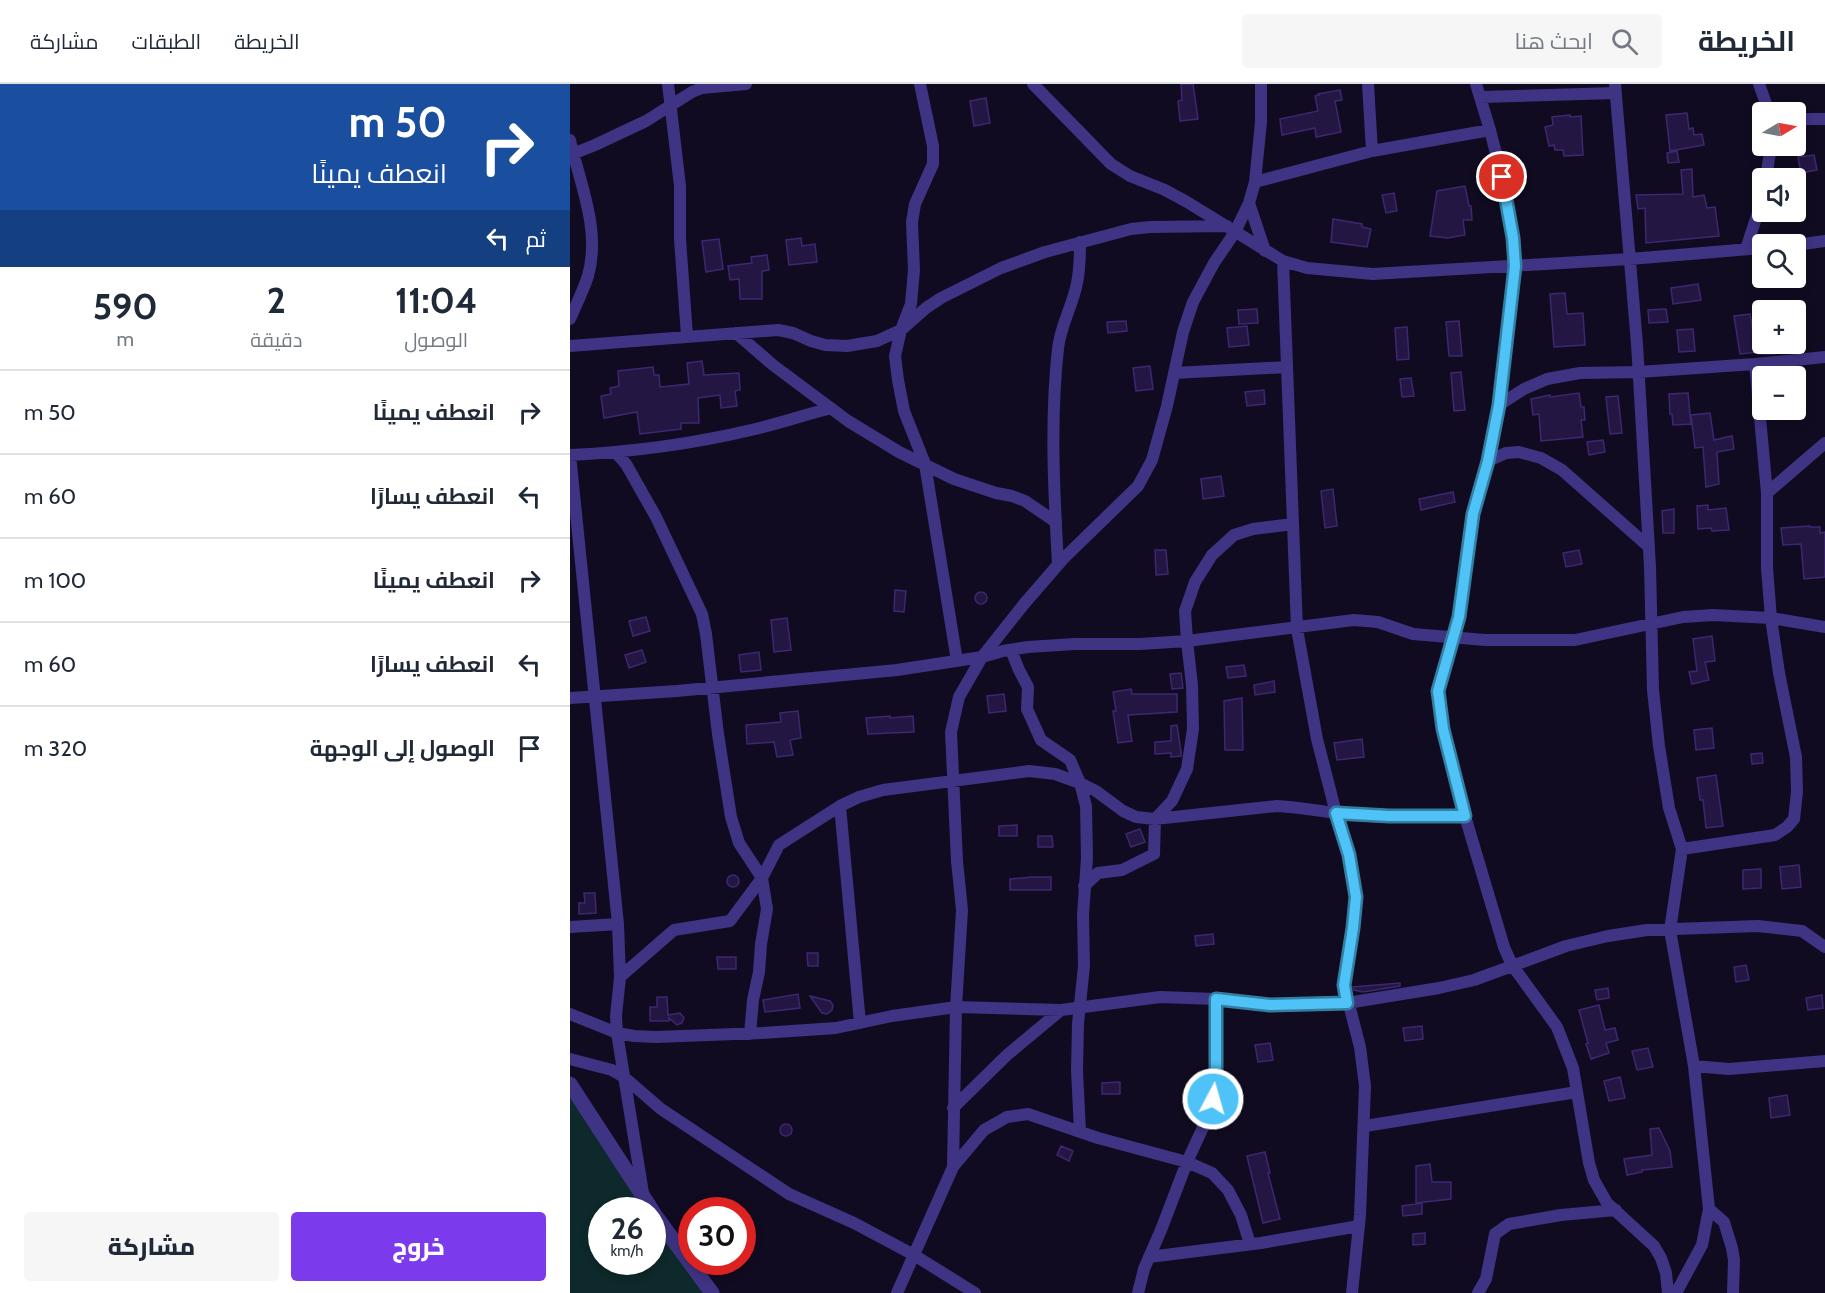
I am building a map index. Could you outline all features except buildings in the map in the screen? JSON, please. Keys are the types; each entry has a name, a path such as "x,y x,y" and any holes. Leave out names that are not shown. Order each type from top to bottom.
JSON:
{"street":[{"path":"668,84 680,186 687,336"},
{"path":"572,154 646,121 692,92 702,88 746,84"},
{"path":"920,84 933,146 933,164 915,204 912,222 914,270 911,304 901,330 895,356 904,411 925,464 957,661"},
{"path":"1034,84 1111,165 1180,198 1283,261 1307,268 1373,274 1630,259 1752,249"},
{"path":"953,1167 956,1007 962,910 957,861 951,732 959,697 982,657 1024,604 1059,564 1138,486 1152,460 1183,332 1193,302 1231,229 1249,203 1255,182 1261,122 1261,84"},
{"path":"1368,84 1372,152"},
{"path":"1476,84 1502,177 1513,238 1515,266 1499,405 1488,461 1473,514 1463,594 1438,691 1443,729 1465,816 1504,947 1512,965 1557,1027 1573,1068 1594,1180 1607,1203 1654,1246 1666,1273 1668,1293"},
{"path":"1759,84 1765,102"},
{"path":"1481,97 1615,88 1639,372 1653,624 1653,690 1669,808 1682,849 1670,930 1694,1066 1709,1209 1702,1245 1676,1293"},
{"path":"1806,119 1825,119"},
{"path":"1255,182 1372,152 1490,130"},
{"path":"570,140 586,198 592,250 588,275 570,319"},
{"path":"1249,203 1265,250"},
{"path":"1746,249 1755,222"},
{"path":"570,346 778,330 825,345 847,346 877,342 901,330 926,308 1001,268 1045,252 1131,229 1150,227 1231,229"},
{"path":"1806,244 1825,241"},
{"path":"1059,564 1054,435 1057,354 1077,283 1081,258 1080,242"},
{"path":"1283,261 1297,628 1317,739 1349,855 1356,897 1344,985 1359,1047 1365,1086 1365,1126 1352,1293"},
{"path":"736,333 848,421 889,446 954,479 1025,501 1056,522"},
{"path":"1499,405 1524,389 1547,379 1580,373 1639,372 1825,357"},
{"path":"1682,849 1775,835 1794,819 1797,792 1796,757 1779,673 1771,618 1767,568 1767,493 1755,364"},
{"path":"1174,373 1287,367"},
{"path":"648,1197 617,1033 616,1016 620,978 618,924 570,455 615,453 705,440 753,430 831,408"},
{"path":"1767,493 1825,443"},
{"path":"1488,461 1506,453 1519,452 1541,458 1562,470 1649,547"},
{"path":"615,453 626,464 639,484 702,614 731,817 740,843 762,878 767,909 750,1034"},
{"path":"1084,886 1098,873 1122,870 1154,854 1155,819 1172,801 1187,769 1192,718 1192,685 1186,641 1185,611 1195,582 1212,555 1234,535 1253,529 1293,524"},
{"path":"570,698 897,670 982,657 1028,647 1186,641 1354,621 1378,622 1413,634 1453,639 1545,641 1575,640 1683,617 1713,615 1771,618 1825,627"},
{"path":"1011,650 1028,687 1027,709 1041,740 1070,760 1080,783 1086,806 1084,966 1078,1024 1077,1071 1080,1131"},
{"path":"620,978 674,930 730,921 762,878 780,845 840,806 859,797 883,790 1029,771 1055,774 1080,783 1096,791 1123,811 1136,817 1155,819 1277,806 1389,816 1465,816"},
{"path":"840,806 860,1023"},
{"path":"570,927 618,924"},
{"path":"570,1014 617,1033 656,1037 836,1028 892,1016 956,1007 1060,1010 1160,997 1216,999 1270,1005 1347,1003 1440,988 1474,980 1566,946 1647,930 1758,926 1802,931 1825,947"},
{"path":"1138,1293 1144,1269 1187,1162 1211,1110 1216,1072 1216,999"},
{"path":"953,1108 1007,1055 1060,1010"},
{"path":"570,1059 612,1070 624,1077 661,1109 789,1194 854,1223 914,1254 975,1293"},
{"path":"1694,1066 1729,1069 1825,1061"},
{"path":"570,1084 643,1197"},
{"path":"1365,1126 1577,1092"},
{"path":"897,1293 953,1167 984,1130 1007,1117 1028,1114 1187,1162 1212,1173 1228,1190 1241,1215 1250,1244"},
{"path":"1709,1209 1724,1222 1732,1248 1733,1293"},
{"path":"1478,1293 1486,1279 1495,1234 1509,1224 1561,1215 1616,1210"},
{"path":"1149,1257 1250,1244 1359,1226"},
{"path":"666,1229 712,1293"}],"green space":[{"path":"570,1089 640,1197 588,1197 588,1275 666,1275 666,1235 678,1252 678,1275 695,1275 708,1293 570,1293"}],"route":[{"path":"1213,1099 1216,1072 1216,999 1270,1005 1347,1003 1344,985 1356,897 1349,855 1336,813 1429,817 1465,816 1443,729 1438,691 1459,617 1473,514 1488,461 1499,405 1513,296 1515,266 1513,238 1502,177"}]}
